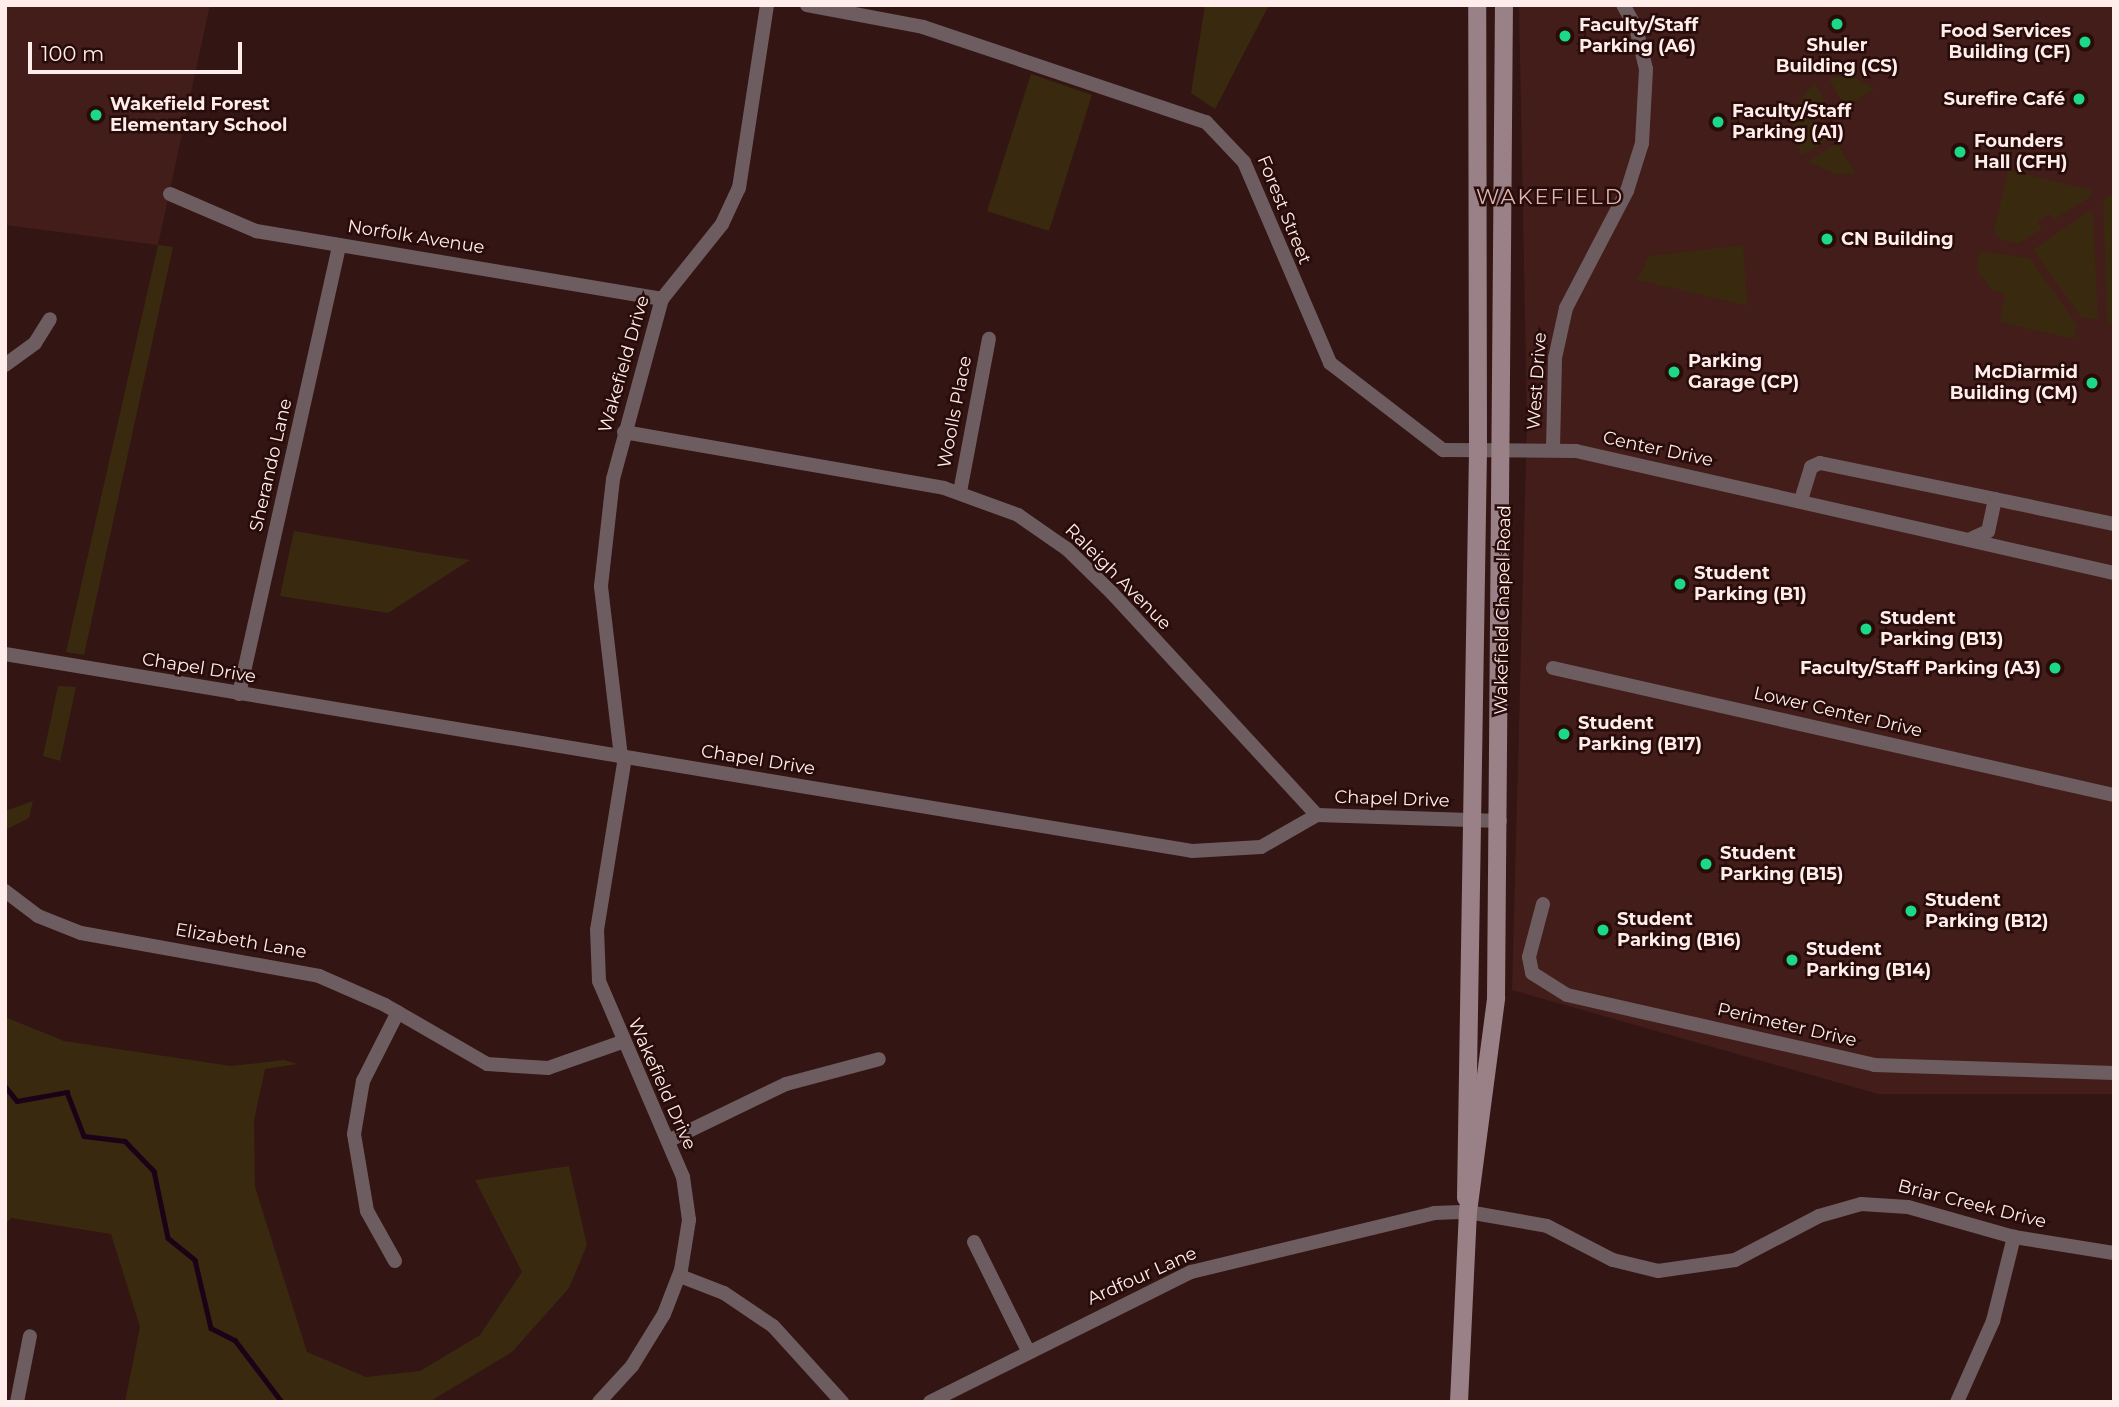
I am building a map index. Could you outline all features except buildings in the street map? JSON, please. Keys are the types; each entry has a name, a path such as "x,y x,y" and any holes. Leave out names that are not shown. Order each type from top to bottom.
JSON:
{"main road":[{"name":"Wakefield Chapel Road","path":"1468,1212 1462,1162 1474,820 1478,453 1477,5"},
{"name":"Wakefield Chapel Road","path":"1459,1402 1468,1212 1494,1040 1505,450 1504,5"}],"street":[{"name":"Wakefield Drive","path":"599,1402 649,1342 680,1276 688,1199 668,1141 607,1008 597,955 623,757 601,559 624,432 662,299 722,224 739,188 767,5"},
{"name":"Forest Street","path":"807,5 923,27 1206,122 1244,162 1330,363 1427,441 1443,450 1478,453 1505,450"},
{"name":"West Drive","path":"1553,449 1559,333 1574,284 1627,191 1642,144 1646,69 1636,28 1623,5"},
{"name":"Norfolk Avenue","path":"170,194 237,226 662,299"},
{"name":"Sherando Lane","path":"239,694 338,245"},
{"path":"5,365 35,343 50,319"},
{"name":"Woolls Place","path":"960,492 989,339"},
{"name":"Raleigh Avenue","path":"624,432 960,492 1018,515 1067,548 1317,816"},
{"name":"Center Drive","path":"1505,450 1553,449 1973,538 2114,573"},
{"path":"1801,500 1811,467 1820,463 2114,524"},
{"path":"1973,538 1988,531 1995,499"},
{"name":"Chapel Drive","path":"5,654 1192,851 1261,847 1317,816 1500,821"},
{"name":"Lower Center Drive","path":"1553,668 2114,794"},
{"name":"Elizabeth Lane","path":"5,891 38,916 81,933 295,968 398,1012 465,1055 507,1068 570,1064 622,1042"},
{"name":"Perimeter Drive","path":"1543,904 1529,957 1532,973 1567,995 1874,1065 2114,1073"},
{"path":"396,1261 367,1211 354,1134 363,1081 398,1012"},
{"path":"668,1141 786,1084 879,1059"},
{"name":"Briar Creek Drive","path":"1468,1212 1547,1226 1613,1260 1658,1271 1735,1260 1819,1216 1861,1203 1908,1207 2014,1237 2114,1253"},
{"name":"Ardfour Lane","path":"930,1402 1028,1351 1192,1272 1434,1213 1468,1212"},
{"path":"1957,1402 1993,1321 2014,1237"},
{"path":"974,1242 1028,1351"},
{"path":"680,1276 724,1293 773,1325 842,1402"},
{"path":"17,1402 30,1336"}],"shaded area":[{"name":"Wakefield Forest Elementary School","path":"5,5 210,5 158,245 5,225"},
{"path":"1205,5 1269,5 1215,109 1191,93"},
{"path":"1519,5 2114,5 2114,1094 1878,1094 1512,990 1527,422"},
{"path":"1031,74 1092,95 1049,231 987,211"},
{"path":"1852,76 1875,89 1845,106 1828,78"},
{"path":"1814,83 1833,114 1796,106"},
{"path":"1792,116 1840,126 1842,132 1801,156"},
{"path":"1837,143 1856,173 1838,175 1807,162"},
{"path":"2008,170 2091,190 2092,196 2053,220 2049,214 2038,222 2042,229 2018,244 1999,239 1994,232"},
{"path":"2114,193 2114,324 2107,323 2103,200"},
{"path":"2090,210 2093,213 2098,320 2081,317 2033,250"},
{"path":"158,245 173,247 84,655 66,652"},
{"path":"1743,245 1748,306 1637,280 1649,256"},
{"path":"1980,251 2030,258 2077,325 2073,339 2000,322 2005,294 1992,290 1977,271"},
{"path":"294,531 470,560 388,613 280,596"},
{"path":"58,686 76,687 60,761 43,756"},
{"path":"33,801 29,818 5,830 5,811"},
{"path":"5,1017 64,1041 231,1066 284,1060 298,1064 265,1069 254,1120 255,1187 307,1352 366,1377 420,1371 480,1335 522,1272 475,1180 569,1166 587,1245 569,1288 512,1352 429,1402 125,1402 140,1327 111,1234 11,1218 5,1225"}],"waterway":[{"path":"5,1086 17,1101 67,1092 84,1136 125,1141 154,1171 168,1238 195,1260 211,1328 235,1340 282,1402"}],"place":[{"name":"Shuler Building (CS)","path":"1837,24"},
{"name":"Faculty/Staff Parking (A6)","path":"1565,36"},
{"name":"Food Services Building (CF)","path":"2085,42"},
{"name":"Surefire Café","path":"2079,99"},
{"name":"Wakefield Forest Elementary School","path":"96,115"},
{"name":"Faculty/Staff Parking (A1)","path":"1718,122"},
{"name":"Founders Hall (CFH)","path":"1960,152"},
{"name":"CN Building","path":"1827,239"},
{"name":"Parking Garage (CP)","path":"1674,372"},
{"name":"McDiarmid Building (CM)","path":"2092,383"},
{"name":"Student Parking (B1)","path":"1680,584"},
{"name":"Student Parking (B13)","path":"1866,629"},
{"name":"Faculty/Staff Parking (A3)","path":"2055,668"},
{"name":"Student Parking (B17)","path":"1564,734"},
{"name":"Student Parking (B15)","path":"1706,864"},
{"name":"Student Parking (B12)","path":"1911,911"},
{"name":"Student Parking (B16)","path":"1603,930"},
{"name":"Student Parking (B14)","path":"1792,960"}],"district":[{"name":"WAKEFIELD","path":"1550,197"}]}
